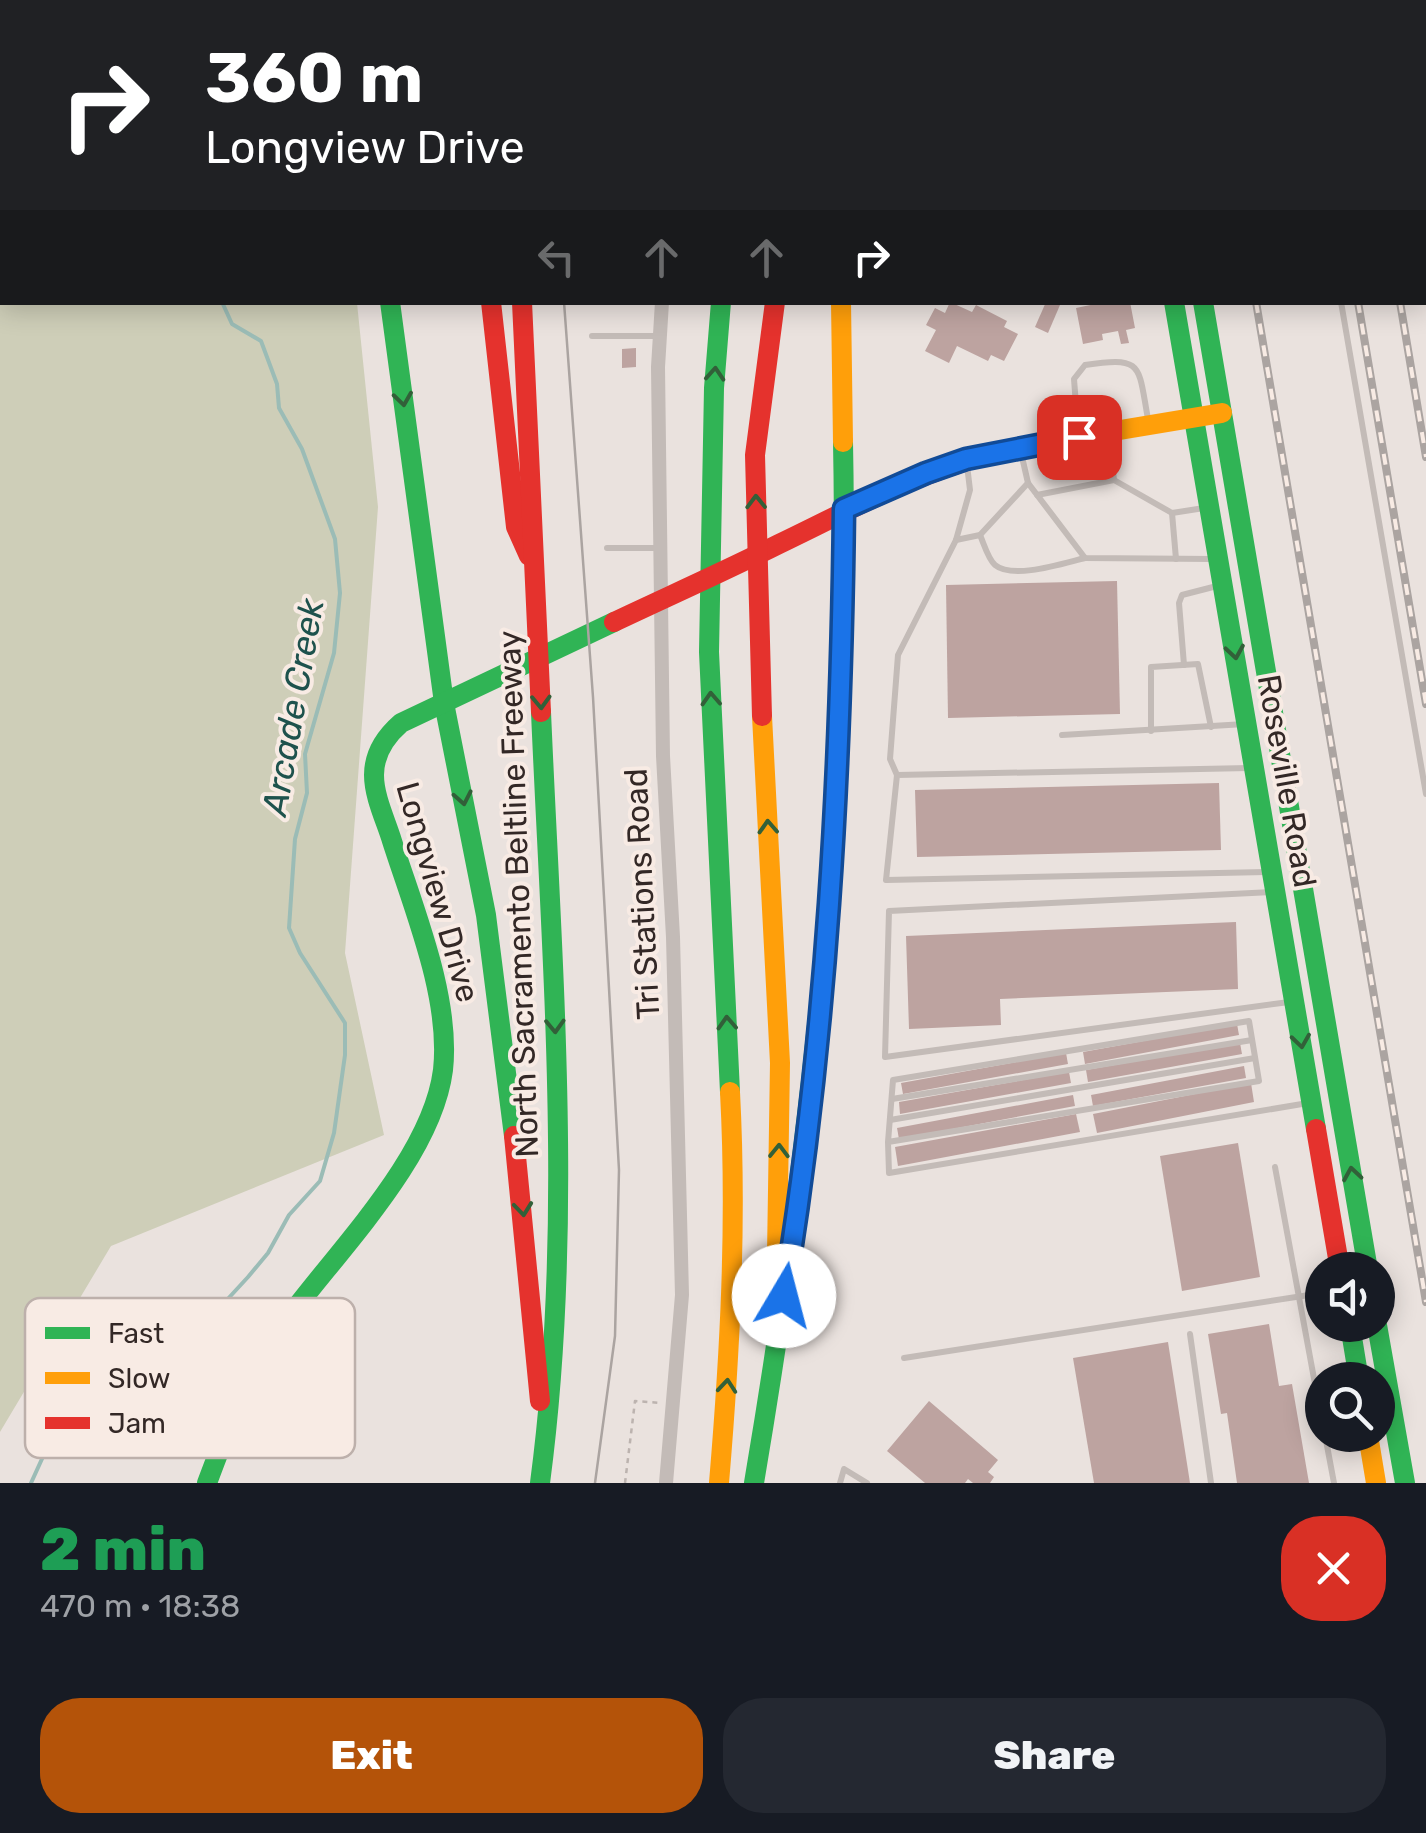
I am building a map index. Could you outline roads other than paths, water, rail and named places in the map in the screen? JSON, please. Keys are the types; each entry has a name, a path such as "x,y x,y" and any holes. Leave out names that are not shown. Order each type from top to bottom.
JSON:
{"main road":[{"path":"390,305 444,703 486,915 510,1088 544,1456"},
{"path":"490,305 516,527 536,569"},
{"name":"North Sacramento Beltline Freeway","path":"522,305 536,569 561,1256 557,1343 540,1483"},
{"path":"718,1483 731,1340 734,1192 709,652 714,388 721,305"},
{"path":"774,305 755,456 759,651 780,1063 775,1354"},
{"path":"754,1483 809,1108 825,948 844,509 841,305"},
{"name":"Roseville Road","path":"1175,305 1337,1252"},
{"name":"Roseville Road","path":"1204,305 1365,1252"},
{"name":"Longview Drive","path":"304,1298 407,1162 434,1112 445,1046 440,996 375,786 376,756 390,733 494,678 926,473 1019,447 1222,413"},
{"path":"1381,1342 1404,1483"},
{"path":"1371,1452 1376,1483"},
{"name":"Longview Drive","path":"207,1483 217,1458"}],"street":[{"name":"Tri Stations Road","path":"662,305 659,548 663,756 674,957 682,1295 666,1483"}],"lane":[{"path":"1342,305 1426,794"},
{"path":"592,336 660,336"},
{"path":"1079,437 1074,379 1085,365 1122,359 1131,363 1137,369 1150,425"},
{"path":"1109,432 1114,480"},
{"path":"1019,447 1028,484 1085,558"},
{"path":"966,459 970,490 956,540 898,655 890,758 898,775 886,880 1274,882"},
{"path":"1037,495 1114,480 1172,513 1210,507"},
{"path":"956,540 980,535 1028,484"},
{"path":"1172,513 1176,558"},
{"path":"980,535 993,564 1006,570 1025,571 1085,558 1219,558"},
{"path":"608,548 659,548"},
{"path":"1184,665 1178,603 1182,594 1223,585"},
{"path":"1151,730 1151,668 1198,664 1211,727"},
{"path":"1062,735 1246,724"},
{"path":"898,775 1254,768"},
{"path":"1274,882 889,912 885,1057 1295,1001"},
{"path":"888,1142 1258,1080 1250,1022 893,1080 888,1142 888,1173 1310,1102"},
{"path":"892,1099 1252,1040"},
{"path":"890,1120 1255,1058"},
{"path":"1275,1166 1311,1362"},
{"path":"904,1358 1305,1295"},
{"path":"1190,1334 1212,1483"},
{"path":"1328,1452 1334,1483"},
{"path":"840,1483 844,1469 867,1483"}],"waterway":[{"name":"Arcade Creek","path":"223,305 232,324 261,341 277,384 279,408 302,449 335,539 340,593 334,653 305,754 307,793 295,839 289,928 300,953 345,1023 345,1055 334,1133 320,1181 289,1215 268,1253 229,1298"},
{"name":"Arcade Creek","path":"31,1483 42,1458"}],"tram line":[{"path":"564,305 593,697 619,1170 615,1336 595,1483"}],"railway":[{"path":"1257,305 1426,1302"},
{"path":"1359,305 1426,704"},
{"path":"1401,305 1426,457"}]}
